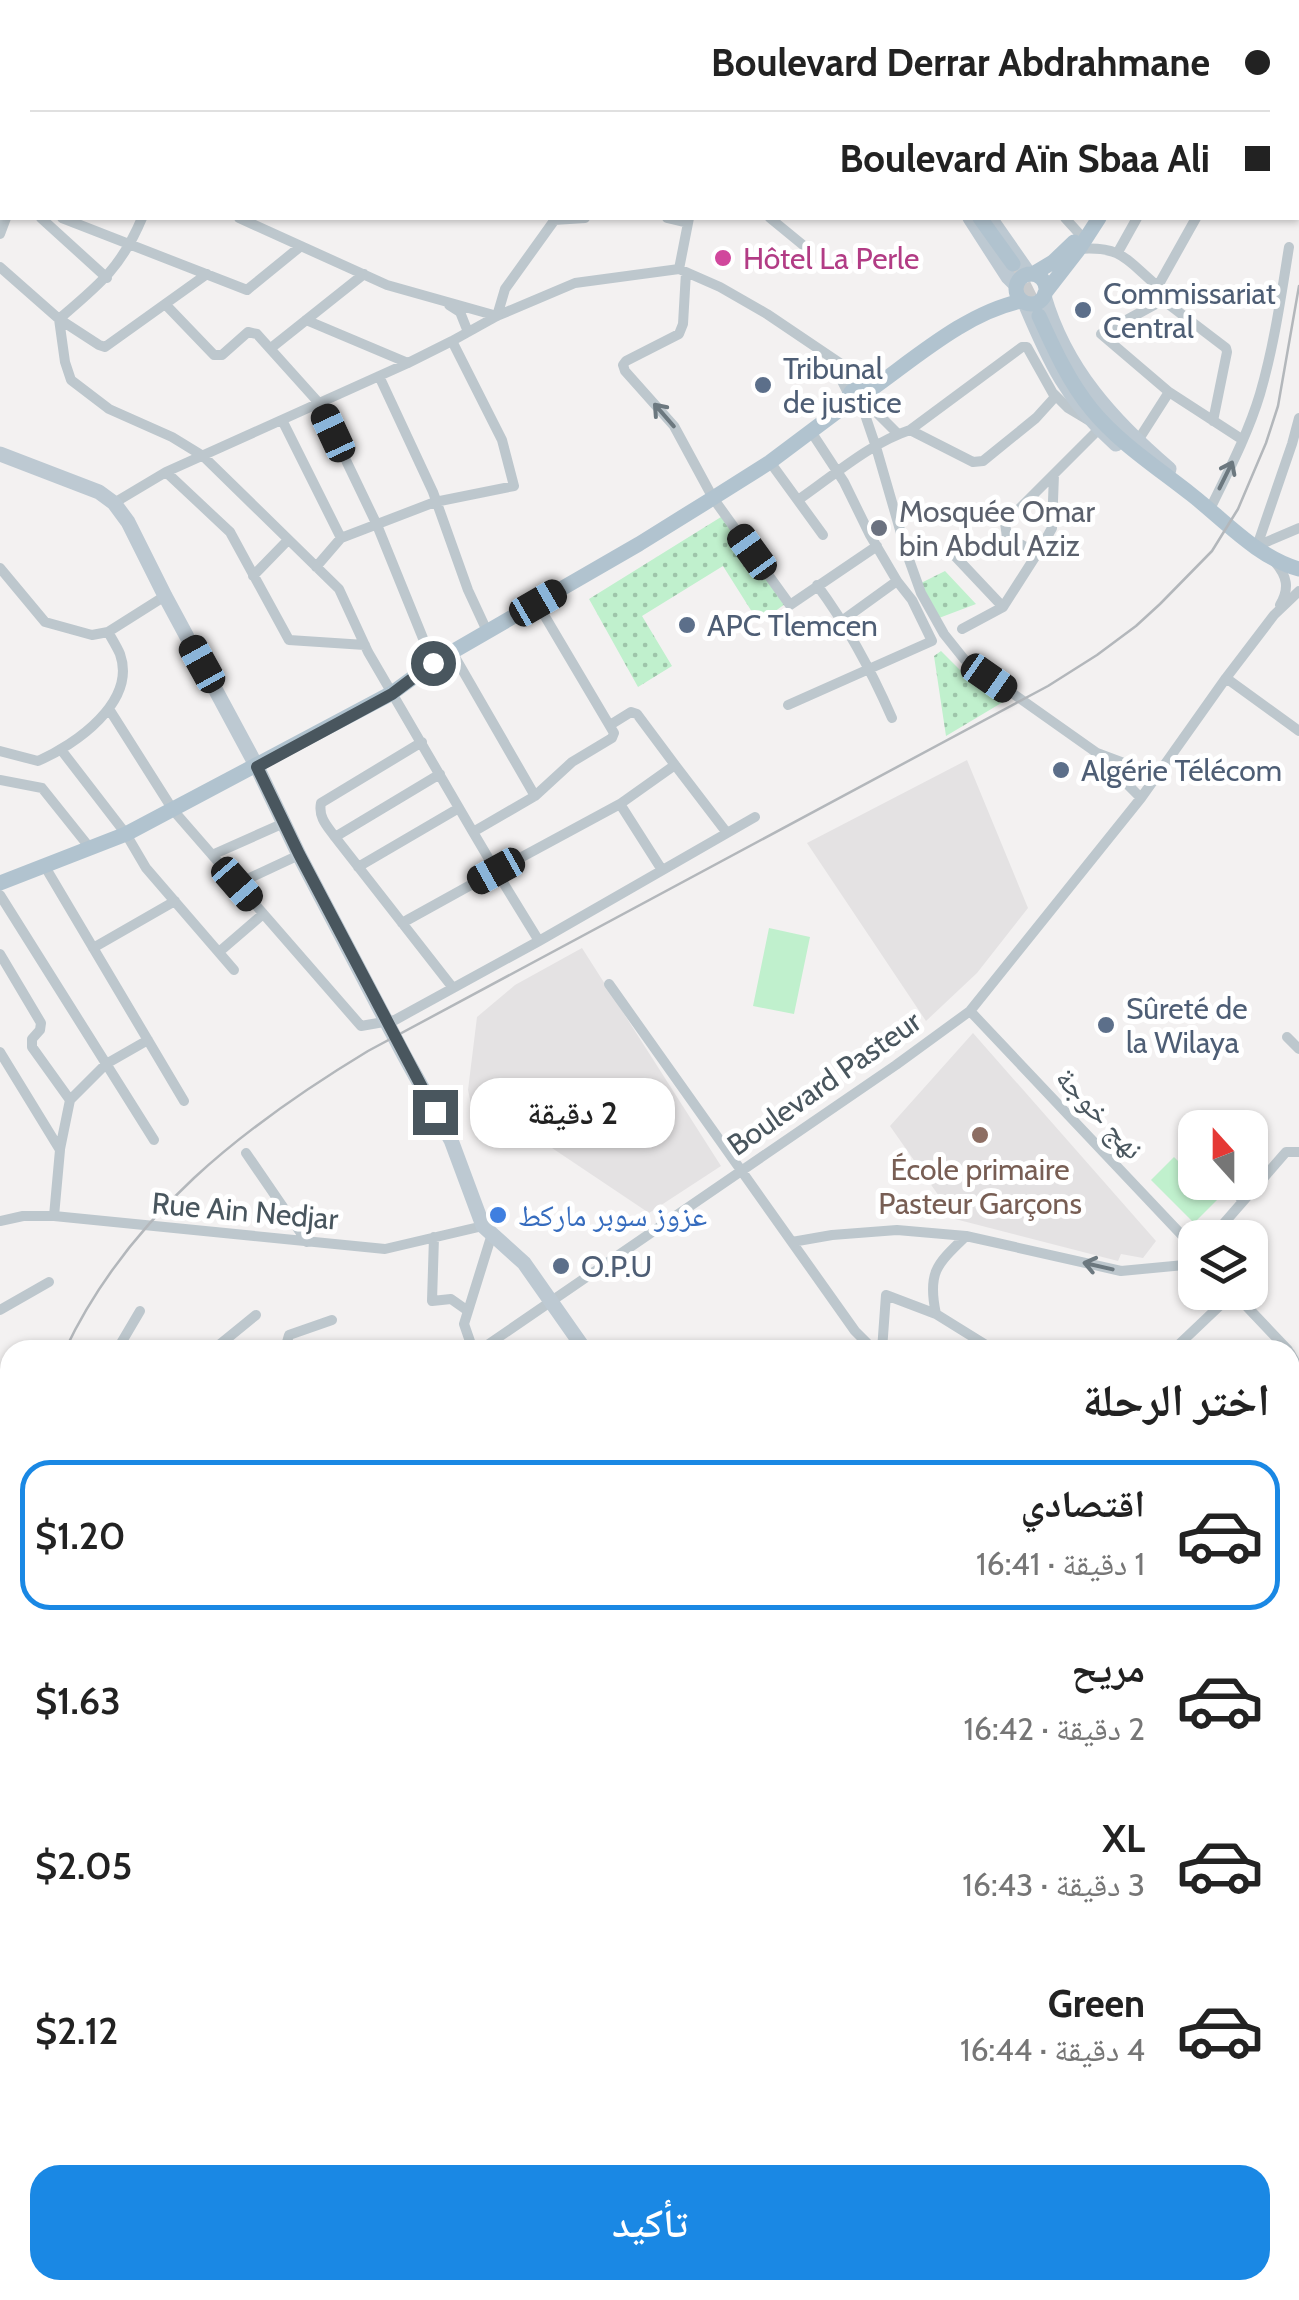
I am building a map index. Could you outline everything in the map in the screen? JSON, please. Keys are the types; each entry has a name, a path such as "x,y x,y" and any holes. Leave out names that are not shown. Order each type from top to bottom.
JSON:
{"main road":[{"path":"971,220 1019,294 1071,396 1095,426 1170,485 1196,498"},
{"path":"981,220 1013,264"},
{"path":"991,220 1031,274 1042,278 1058,334 1093,395 1196,498"},
{"path":"1019,294 1033,304 1044,295 1080,231"},
{"path":"0,883 126,834 392,694 433,663 770,462 956,330 1004,306 1019,294 1022,276 1053,262 1080,231"},
{"path":"1039,316 1077,389 1101,421 1256,546 1299,568"},
{"path":"0,454 99,492 128,522 451,1140 487,1230 524,1263 576,1340"}],"street":[{"path":"44,220 107,278"},
{"path":"68,220 247,290 301,246"},
{"path":"58,320 107,278 132,243 141,220"},
{"path":"243,220 388,284 497,316"},
{"path":"497,316 506,289 553,220"},
{"path":"689,220 682,271 683,324 679,334 626,360 626,371 674,426 713,498 790,605 878,546"},
{"path":"772,220 809,250"},
{"path":"1118,252 1136,220"},
{"path":"1080,231 1100,248 1118,252 1159,284 1195,220"},
{"path":"1212,511 1260,396 1288,248"},
{"path":"0,267 58,320 99,346 207,274"},
{"path":"114,504 166,472 575,283 682,271 768,314 830,358 859,398 898,434"},
{"path":"271,348 364,274"},
{"path":"426,296 460,312 468,332"},
{"path":"1213,420 1226,348 1163,300 1101,334 1170,392 1243,440"},
{"path":"165,304 214,355 222,354 248,332 257,334 318,402 376,525 433,663"},
{"path":"58,320 71,380 109,410 172,437 203,456 339,589 392,694 539,941"},
{"path":"306,320 408,362"},
{"path":"316,567 340,538 435,502 512,488 515,483 502,440 452,341"},
{"path":"798,500 876,446 910,430 1024,346 1055,397 1095,426 1005,522 1007,536 1038,553"},
{"path":"1052,364 1055,397"},
{"path":"379,376 432,492 487,632"},
{"path":"1136,442 1170,392"},
{"path":"910,430 973,462 983,460 1036,418 1055,397"},
{"path":"859,398 921,593 944,634 964,659 1097,753 1142,798"},
{"path":"1256,546 1299,419"},
{"path":"282,420 340,538"},
{"path":"788,705 932,641 912,600 810,430"},
{"path":"770,462 824,534"},
{"path":"166,472 230,532 289,640 365,645"},
{"path":"962,629 1003,607 1038,553 1052,528 1054,474"},
{"path":"1256,546 1299,528"},
{"path":"253,576 288,540"},
{"path":"953,554 1003,607"},
{"path":"1271,557 1285,575 1287,586 1274,615"},
{"path":"0,568 45,622 92,635 108,632 165,596"},
{"path":"843,620 898,581"},
{"path":"816,585 843,620 871,668 892,718"},
{"name":"Boulevard Pasteur","path":"491,1340 970,1011 1142,798 1274,615 1299,591"},
{"path":"473,832 536,796 572,762 614,733 538,603"},
{"path":"0,752 38,761 62,751 109,710 121,683 122,669 121,655 108,632"},
{"path":"452,652 536,796"},
{"path":"1226,678 1299,731"},
{"path":"109,710 173,810 361,1026 395,1020 755,817"},
{"path":"610,724 631,712 637,714 727,833"},
{"path":"422,742 320,803 319,811 453,988"},
{"path":"62,751 126,834 146,868 234,970"},
{"path":"1097,753 1156,774"},
{"path":"29,785 38,761"},
{"path":"402,923 620,804 675,765"},
{"path":"336,837 440,774"},
{"path":"0,780 42,788 90,848"},
{"path":"620,804 662,870"},
{"path":"358,867 459,808"},
{"path":"212,856 284,822"},
{"path":"237,884 299,854"},
{"path":"44,866 184,1101"},
{"path":"0,895 154,1140"},
{"path":"93,948 176,902"},
{"path":"219,952 263,914"},
{"path":"0,954 41,1023 32,1046 70,1100"},
{"path":"609,984 865,1340"},
{"name":"نهج خوجة","path":"970,1011 1178,1231"},
{"path":"1287,1037 1299,1049"},
{"path":"54,1216 60,1150 70,1100 106,1064 148,1040"},
{"path":"0,1052 60,1150"},
{"path":"1268,1172 1286,1152 1299,1152"},
{"path":"246,1153 306,1242"},
{"path":"1225,1220 1242,1200"},
{"name":"Rue Ain Nedjar","path":"0,1222 23,1216 54,1216 385,1249 487,1230"},
{"path":"472,1340 464,1324 487,1230"},
{"path":"792,1242 897,1230 966,1236 1121,1270 1178,1265"},
{"path":"936,1314 931,1292 938,1264 966,1236"},
{"path":"434,1237 432,1301 450,1299 468,1311"},
{"path":"0,1310 49,1282"},
{"path":"883,1340 886,1295 936,1314 978,1340"},
{"path":"1185,1340 1216,1310"},
{"path":"1249,1310 1278,1340"},
{"path":"123,1340 140,1311"},
{"path":"225,1340 256,1315"},
{"path":"288,1340 289,1335 332,1320"},
{"path":"1192,1334 1194,1340"}],"shaded area":[{"path":"967,760 1028,908 977,973 926,1021 807,843"},
{"path":"582,948 721,1166 649,1213 494,1109 473,1113 468,1090 477,1017 515,985"},
{"name":"École primaire Pasteur Garçons","path":"973,1033 1156,1241 1143,1258 1121,1254 1118,1261 955,1219 890,1126"}],"green space":[{"path":"721,517 785,604 759,623 723,566 642,616 672,666 638,687 589,599"},
{"path":"945,571 976,604 939,618 921,583"},
{"path":"941,651 965,675 1003,702 946,736 934,656"},
{"path":"769,928 810,937 794,1014 753,1006"},
{"path":"1174,1157 1178,1161 1178,1200 1217,1200 1197,1220 1191,1220 1151,1180"}],"tunnel":[{"path":"1013,264 1039,316"}],"railway":[{"path":"70,1340 91,1301 156,1216 194,1178 277,1110 368,1051 1048,686 1136,626 1212,551 1238,509 1278,406 1299,286"}],"place":[{"name":"Hôtel La Perle","path":"723,258"},
{"name":"Commissariat Central","path":"1083,310"},
{"name":"Tribunal de justice","path":"763,385"},
{"name":"Mosquée Omar bin Abdul Aziz","path":"879,528"},
{"name":"APC Tlemcen","path":"687,625"},
{"name":"Algérie Télécom","path":"1061,770"},
{"name":"Sûreté de la Wilaya","path":"1106,1025"},
{"name":"École primaire Pasteur Garçons","path":"980,1135"},
{"name":"عزوز سوبر ماركط","path":"498,1215"},
{"name":"O.P.U","path":"561,1266"}],"route":[{"path":"433,663 392,694 257,767 435,1112"}]}
